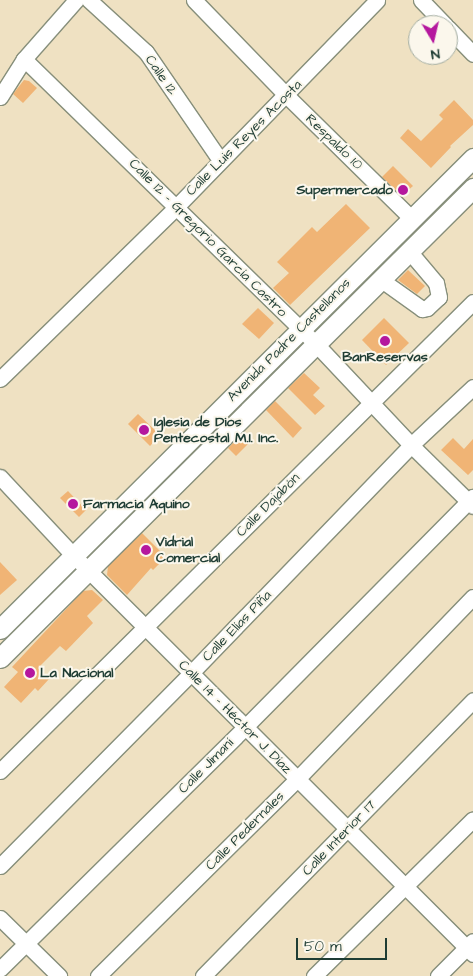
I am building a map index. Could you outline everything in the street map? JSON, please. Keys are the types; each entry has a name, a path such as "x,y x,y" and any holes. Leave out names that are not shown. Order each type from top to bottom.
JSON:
{"main road":[{"name":"Avenida Padre Castellanos","path":"0,629 473,158"},
{"name":"Avenida Padre Castellanos","path":"0,658 473,188"}],"street":[{"path":"0,97 24,59 76,0"},
{"name":"Calle 12","path":"89,0 146,52 220,160"},
{"name":"Respaldo 10","path":"194,0 286,95 412,219"},
{"name":"Calle Luis Reyes Acosta","path":"0,378 177,206 377,0"},
{"path":"420,0 435,15"},
{"path":"458,38 473,54"},
{"name":"Calle 12 - Gregorio García Castro","path":"24,59 177,206 315,343 411,445 472,502"},
{"path":"380,279 422,309 427,308 439,296 436,283 408,251"},
{"name":"Calle Dajabón","path":"0,771 473,302"},
{"name":"Calle Elías Piña","path":"0,866 191,673 411,445 473,387"},
{"name":"Calle 14 - Héctor J. Díaz","path":"0,478 73,555 348,830 471,947"},
{"name":"Calle Jimaní","path":"0,969 472,502"},
{"name":"Calle Pedernales","path":"98,976 297,779 473,597"},
{"name":"Calle Interior 17","path":"203,976 348,830 473,700"},
{"path":"314,976 473,819"},
{"path":"0,918 59,976"},
{"path":"438,976 471,947"}],"building":[{"path":"24,80 29,81 37,88 23,103 13,94"},
{"path":"454,100 473,120 473,125 450,146 431,168 400,138 408,129 421,141 443,119 439,115"},
{"path":"393,166 413,186 406,192 400,194 382,177"},
{"path":"346,204 370,228 290,305 273,288 289,273 277,262 312,227 317,232"},
{"path":"408,270 425,286 417,294 398,280"},
{"path":"258,308 274,323 259,339 242,324"},
{"name":"BanReservas","path":"384,318 409,343 386,365 362,340"},
{"path":"304,373 320,388 313,395 325,406 315,415 288,388"},
{"path":"275,401 302,428 293,438 266,410"},
{"name":"Iglesia de Dios Pentecostal M.I. Inc.","path":"138,414 160,435 150,446 128,424"},
{"path":"241,435 249,443 236,456 228,448"},
{"path":"453,438 464,449 473,439 473,470 468,475 441,450"},
{"name":"Farmacia Aquino","path":"68,491 86,510 79,517 60,498"},
{"path":"142,533 166,557 153,570 151,568 127,595 107,575 108,566"},
{"path":"0,562 17,580 0,595"},
{"path":"92,590 103,600 87,616 93,623 66,651 60,646 38,668 49,679 38,691 35,688 21,703 4,687 18,672 12,667 83,591"}],"place":[{"name":"Supermercado","path":"403,190"},
{"name":"BanReservas","path":"385,341"},
{"name":"Iglesia de Dios Pentecostal M.I. Inc.","path":"144,430"},
{"name":"Farmacia Aquino","path":"73,504"},
{"name":"Vidrial Comercial","path":"146,550"},
{"name":"La Nacional","path":"30,673"}]}
